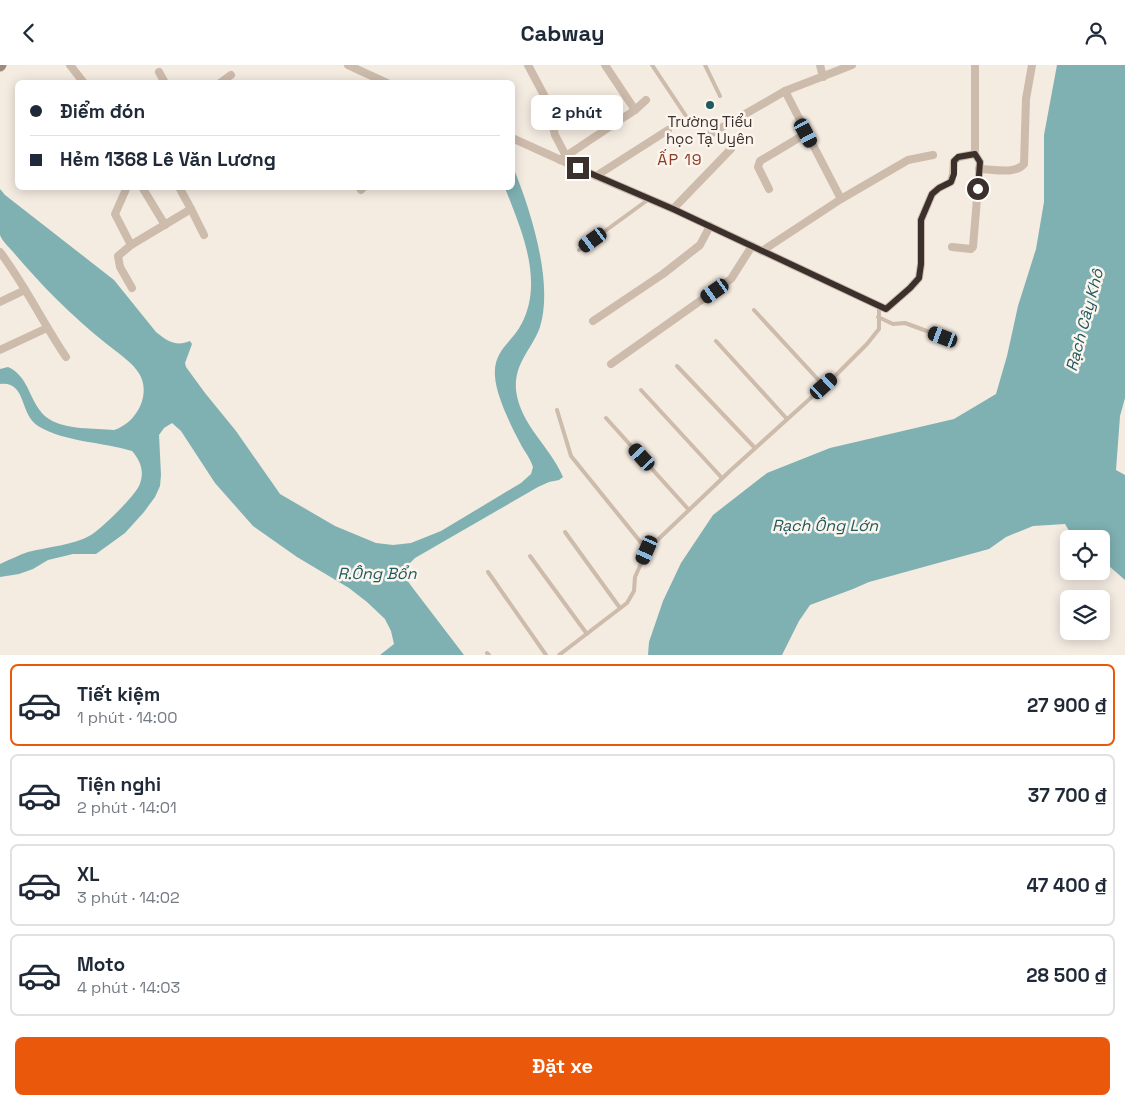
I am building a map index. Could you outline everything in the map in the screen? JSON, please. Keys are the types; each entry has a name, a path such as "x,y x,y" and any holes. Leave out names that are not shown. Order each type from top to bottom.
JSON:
{"street":[{"path":"70,65 82,80"},
{"path":"348,65 381,80"},
{"path":"528,65 545,97 563,158"},
{"path":"605,65 635,110"},
{"path":"820,65 823,77"},
{"path":"707,136 785,91 852,65"},
{"path":"952,247 971,249 973,247 980,162 975,154 975,65"},
{"path":"979,169 1012,171 1024,164 1026,99 1032,65"},
{"path":"159,72 163,80"},
{"path":"224,80 231,75"},
{"path":"785,91 841,199"},
{"path":"563,158 635,110 646,100"},
{"path":"596,176 668,130"},
{"path":"769,189 758,167 760,161 806,133"},
{"path":"515,139 563,158 596,176 673,209 882,307 894,302 919,278 921,264 921,220 932,194 951,182 954,174 954,161 958,157 975,154"},
{"path":"673,209 731,149"},
{"path":"762,251 841,199 908,160 934,155"},
{"path":"126,190 115,214 131,245"},
{"path":"144,190 165,225"},
{"path":"181,190 204,235"},
{"path":"132,289 120,267 118,256 131,245 191,209"},
{"path":"593,321 700,245 710,226"},
{"path":"611,364 731,279 752,246"},
{"path":"0,252 66,357"},
{"path":"0,302 25,290"},
{"path":"0,350 47,328"}],"lane":[{"path":"652,65 692,125"},
{"path":"705,65 720,96"},
{"path":"579,250 649,199"},
{"path":"559,655 626,603 634,591 635,577 647,550 867,344 879,329 878,317 882,307"},
{"path":"754,310 824,386"},
{"path":"878,317 893,324 905,323 943,337"},
{"path":"716,341 787,419"},
{"path":"677,365 755,448"},
{"path":"641,390 722,478"},
{"path":"557,410 571,456 647,550"},
{"path":"606,418 690,509"},
{"path":"565,532 620,608"},
{"path":"530,556 586,634"},
{"path":"488,572 546,655"}],"water":[{"path":"1057,65 1125,65 1125,398 1120,416 1116,470 1125,475 1125,580 1110,567 1110,530 1069,530 1065,524 1033,526 1006,537 989,549 869,582 810,605 799,621 782,655 648,655 649,642 663,601 681,563 713,515 767,473 830,448 954,419 996,394 1018,306 1036,249 1044,202 1044,135"},
{"name":"R.Ông Bổn","path":"515,173 533,224 542,267 544,289 544,309 540,327 521,364 516,380 516,390 523,414 551,455 563,477 538,487 415,558 408,565 407,580 464,655 380,655 394,644 391,631 385,619 349,588 297,557 253,526 215,483 181,431 172,423 164,428 159,435 160,486 155,497 144,512 125,533 96,554 73,554 48,560 33,569 19,574 0,577 0,564 28,552 77,541 91,535 131,498 139,486 142,472 140,463 132,451 72,439 38,426 32,421 15,388 9,384 0,384 0,369 8,367 16,372 26,384 37,407 49,419 72,427 114,430 122,426 135,415 144,391 143,383 137,370 68,310 2,240 0,235 0,189 5,195 114,280 156,332 172,342 185,343 190,341 192,344 185,363 186,367 236,431 280,494 335,526 376,543 393,545 411,543 441,531 521,483 531,474 533,467 506,414 495,376 495,367 500,353 522,323 528,307 531,290 531,272 528,255 518,220 506,190 515,190"}],"place":[{"name":"Trường Tiểu học Tạ Uyên","path":"710,105"}],"district":[{"name":"ẤP 19","path":"680,159"}],"route":[{"path":"578,168 673,209 886,309 919,278 921,264 921,220 932,194 951,182 954,174 954,161 958,157 975,154 980,162 978,189"}],"water label":[{"name":"Rạch Cây Khô","path":"1084,320"},
{"name":"Rạch Ông Lớn","path":"825,525"}]}
